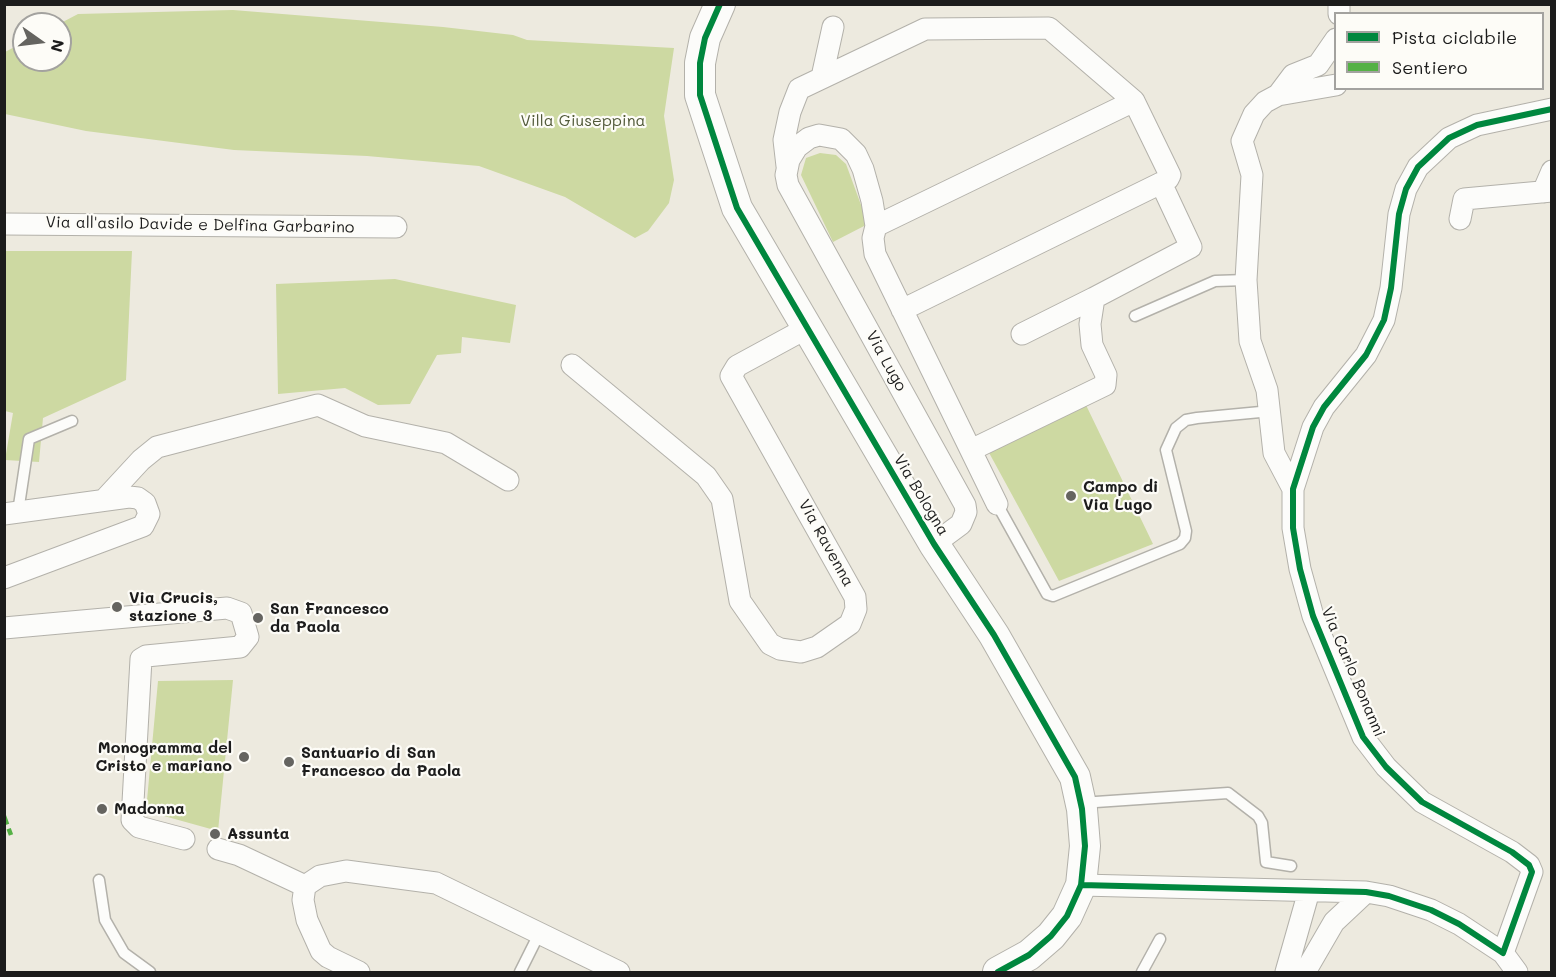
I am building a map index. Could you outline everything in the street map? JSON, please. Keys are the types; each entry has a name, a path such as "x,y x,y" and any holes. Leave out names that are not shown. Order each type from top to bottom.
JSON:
{"street":[{"name":"Via Bologna","path":"720,4 705,38 700,63 700,95 737,208 934,544 994,635 1075,777 1081,803 1085,846 1081,885 1067,916 1051,936 1029,955 998,972"},
{"path":"822,77 833,27"},
{"name":"Via Lugo","path":"934,544 962,524 966,512 965,505 791,191 784,140 790,112 799,89 925,29 1049,28 1134,101 1170,175 1161,183 1191,247 1022,334"},
{"name":"Via Carlo Bonanni","path":"1293,489 1274,453 1271,411 1250,341 1246,280 1252,175 1242,141 1254,114 1278,95 1293,75 1318,65 1334,41"},
{"name":"Via Carlo Bonanni","path":"1278,95 1334,85"},
{"path":"876,226 1134,101"},
{"name":"Via Carlo Bonanni","path":"1503,953 1532,872 1530,865 1512,852 1422,802 1386,767 1363,737 1310,607 1293,528 1293,489 1313,427 1324,407 1366,355 1384,320 1391,288 1399,214 1406,189 1418,167 1449,138 1477,125 1551,109"},
{"path":"787,168 793,152 809,138 819,135 841,139 856,154 863,169 876,226 873,238 875,254 997,504"},
{"path":"1460,219 1464,199 1547,192 1551,171"},
{"path":"902,310 1161,183"},
{"name":"Via all'asilo Davide e Delfina Garbarino","path":"4,224 396,228"},
{"path":"971,450 1103,387 1106,375 1092,345 1090,324 1094,298"},
{"name":"Via Ravenna","path":"572,365 706,476 722,499 740,601 770,644 780,649 801,652 818,646 850,624 856,609 855,597 730,375 737,366 807,328"},
{"path":"104,500 141,460 157,447 318,405 365,426 446,443 508,480"},
{"path":"4,578 143,526 148,514 146,503 138,498 104,500 11,513"},
{"path":"4,628 227,608 241,613 248,637 240,647 146,656 141,659 139,666 132,820 139,827 184,839"},
{"path":"218,849 239,855 305,886"},
{"path":"359,972 328,957 321,951 307,920 303,900 305,886 320,876 346,871 436,883 619,972"},
{"path":"1081,885 1128,888 1366,892 1389,896 1431,910 1485,939 1503,953 1517,972"},
{"path":"1286,972 1309,891"},
{"path":"1305,972 1334,922 1366,892"}],"lane":[{"path":"1135,316 1215,280 1246,280"},
{"path":"997,504 1049,596 1180,544 1186,531 1166,450 1176,428 1186,420 1197,418 1271,411"},
{"path":"11,513 29,439 72,421"},
{"path":"1081,803 1228,793 1258,816 1262,823 1266,862 1291,866"},
{"path":"99,880 105,920 124,953 150,972"},
{"path":"520,972 539,934"},
{"path":"1142,972 1160,939"}],"green space":[{"name":"Villa Giuseppina","path":"233,10 443,27 513,35 527,40 674,48 664,116 674,180 669,203 648,231 635,238 565,197 479,166 367,156 234,150 86,131 5,114 5,52 12,48 12,72 72,72 72,17 78,14"},
{"path":"820,153 836,155 846,164 868,224 833,242 801,175 806,158"},
{"path":"5,251 132,251 126,380 43,418 39,462 5,460 13,413 5,411"},
{"path":"395,279 516,305 510,343 462,337 461,353 437,355 410,404 378,405 345,388 278,394 276,284"},
{"name":"Campo di Via Lugo","path":"1085,403 1153,544 1059,581 987,449"},
{"path":"233,680 218,831 146,811 158,681"}],"marked path":[{"path":"4,816 11,835"}],"cycle path":[{"path":"720,4 705,38 700,63 700,95 737,208 934,544 994,635 1075,777 1082,809 1085,846 1081,885 1067,916 1051,936 1029,955 998,972"},
{"path":"1081,885 1366,892 1389,896 1431,910 1459,924 1503,953 1532,872 1529,865 1512,852 1422,802 1386,767 1363,737 1313,616 1300,569 1293,528 1293,489 1313,427 1324,407 1366,355 1384,320 1391,288 1399,214 1406,189 1418,167 1449,138 1477,125 1552,109"}],"place":[{"name":"Campo di Via Lugo","path":"1071,496"},
{"name":"Via Crucis, stazione 3","path":"117,607"},
{"name":"San Francesco da Paola","path":"258,618"},
{"name":"Monogramma del Cristo e mariano","path":"244,757"},
{"name":"Santuario di San Francesco da Paola","path":"289,762"},
{"name":"Madonna","path":"102,809"},
{"name":"Assunta","path":"215,834"}]}
